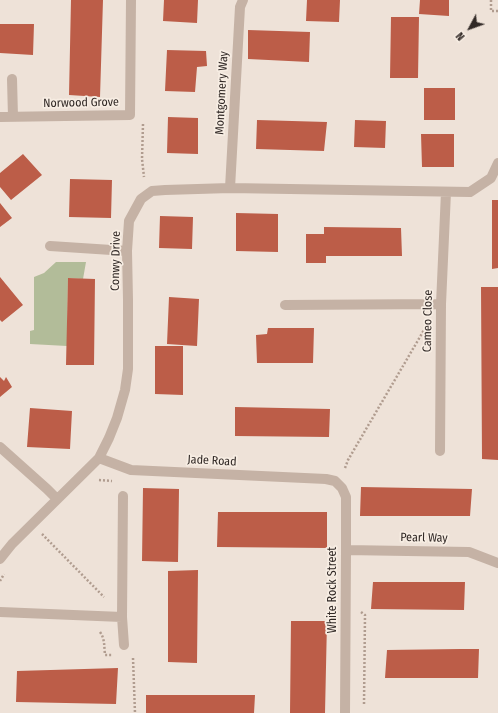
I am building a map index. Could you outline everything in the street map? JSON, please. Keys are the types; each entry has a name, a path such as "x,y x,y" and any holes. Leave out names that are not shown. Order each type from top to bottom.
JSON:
{"street":[{"name":"Norwood Grove","path":"0,117 130,115 131,0"},
{"name":"Montgomery Way","path":"230,188 240,7 243,0"},
{"path":"12,79 13,117"},
{"name":"Conwy Drive","path":"0,559 12,544 98,458 109,438 117,418 125,390 128,369 127,251 129,221 141,199 152,191 230,188 470,192 491,178 498,163"},
{"name":"Cameo Close","path":"440,451 441,304 446,192"},
{"path":"50,246 127,251"},
{"path":"285,305 441,304"},
{"path":"0,448 57,499"},
{"name":"Jade Road","path":"98,458 131,470 326,479"},
{"name":"White Rock Street","path":"326,479 335,481 342,488 346,497 345,713"},
{"path":"123,496 122,616 124,644"},
{"name":"Pearl Way","path":"346,550 469,552 498,563"},
{"path":"0,612 122,616"}],"path":[{"path":"491,0 491,10 498,10"},
{"path":"143,122 142,160 144,180"},
{"path":"345,468 348,460 424,330"},
{"path":"95,480 117,482"},
{"path":"42,534 104,597"},
{"path":"124,644 133,656 135,713"}],"green space":[{"path":"56,262 86,262 83,279 68,278 67,346 30,344 30,331 34,330 34,277 44,273"}],"building":[{"path":"71,0 103,0 100,97 69,95"},
{"path":"164,0 198,0 197,23 163,21"},
{"path":"307,0 340,0 339,22 306,21"},
{"path":"420,0 449,0 449,16 419,14"},
{"path":"391,17 419,17 418,78 390,78"},
{"path":"0,24 34,24 33,55 0,53"},
{"path":"248,30 310,32 309,62 248,59"},
{"path":"167,50 206,51 207,66 197,67 195,92 165,91"},
{"path":"424,88 455,88 455,120 424,120"},
{"path":"168,117 198,118 198,154 167,153"},
{"path":"257,120 327,122 324,151 256,149"},
{"path":"355,120 386,121 385,148 354,147"},
{"path":"421,134 454,134 454,167 422,167"},
{"path":"23,154 42,175 11,200 0,187 0,173"},
{"path":"70,179 112,180 111,218 69,217"},
{"path":"492,200 498,200 498,268 492,269"},
{"path":"0,203 12,218 0,227"},
{"path":"236,213 278,214 278,252 236,251"},
{"path":"160,216 193,217 192,249 159,248"},
{"path":"324,227 401,228 402,256 326,256 326,263 306,263 306,234 324,234"},
{"path":"0,277 23,305 2,322 0,320"},
{"path":"68,278 95,279 94,365 66,365"},
{"path":"481,287 498,287 498,460 482,459"},
{"path":"169,297 199,299 197,346 167,344"},
{"path":"268,328 314,328 313,363 257,363 256,335 267,334"},
{"path":"155,346 183,346 183,395 155,394"},
{"path":"0,377 4,381 6,377 12,387 0,397"},
{"path":"235,407 330,409 329,437 235,436"},
{"path":"30,408 72,411 70,449 27,447"},
{"path":"361,487 472,489 470,516 360,516"},
{"path":"143,488 179,489 178,562 142,561"},
{"path":"218,512 327,512 327,548 217,547"},
{"path":"198,570 197,663 168,662 168,571"},
{"path":"373,582 465,582 464,610 371,609"},
{"path":"291,621 327,621 325,713 290,713"},
{"path":"479,649 478,678 385,678 387,650"},
{"path":"118,668 116,704 16,702 17,671"},
{"path":"146,695 255,695 254,713 146,713"}]}
